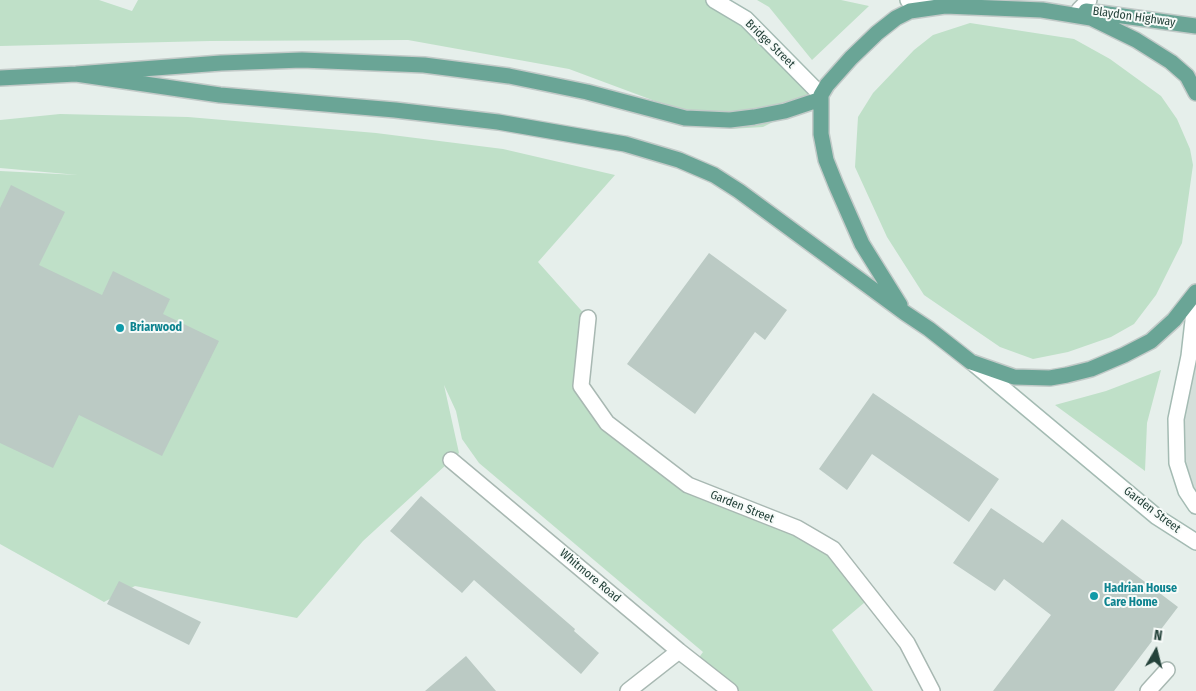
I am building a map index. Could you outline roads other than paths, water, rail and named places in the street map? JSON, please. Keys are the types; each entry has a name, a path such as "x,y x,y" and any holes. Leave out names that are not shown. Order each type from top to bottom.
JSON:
{"main road":[{"path":"905,314 862,244 826,160 822,134 821,97 827,85 851,58 896,18 910,11 945,6 1007,4 1091,18 1136,40 1171,62 1182,72 1196,93"},
{"name":"Blaydon Highway","path":"1042,10 1084,5 1196,26"},
{"path":"0,78 222,63 302,60 408,64 509,76 587,92 685,118 730,120 785,111 821,97"},
{"path":"76,74 220,95 395,110 498,122 625,144 679,160 714,175 739,191 972,362 999,373 1024,378 1050,378 1091,369 1151,342 1174,320 1196,293"}],"street":[{"name":"Bridge Street","path":"714,0 746,19 821,97"},
{"path":"908,0 945,6"},
{"path":"1196,293 1189,356 1176,419 1177,463 1186,492 1196,506"},
{"name":"Garden Street","path":"588,318 581,386 607,422 688,485 797,528 832,550 907,643 932,691"},
{"name":"Garden Street","path":"972,362 1157,516 1196,542"},
{"name":"Whitmore Road","path":"451,460 679,651 730,691"},
{"path":"628,691 679,651"},
{"path":"1148,691 1167,670"}],"place":[{"name":"Briarwood","path":"120,328"},
{"name":"Hadrian House Care Home","path":"1094,596"}]}
